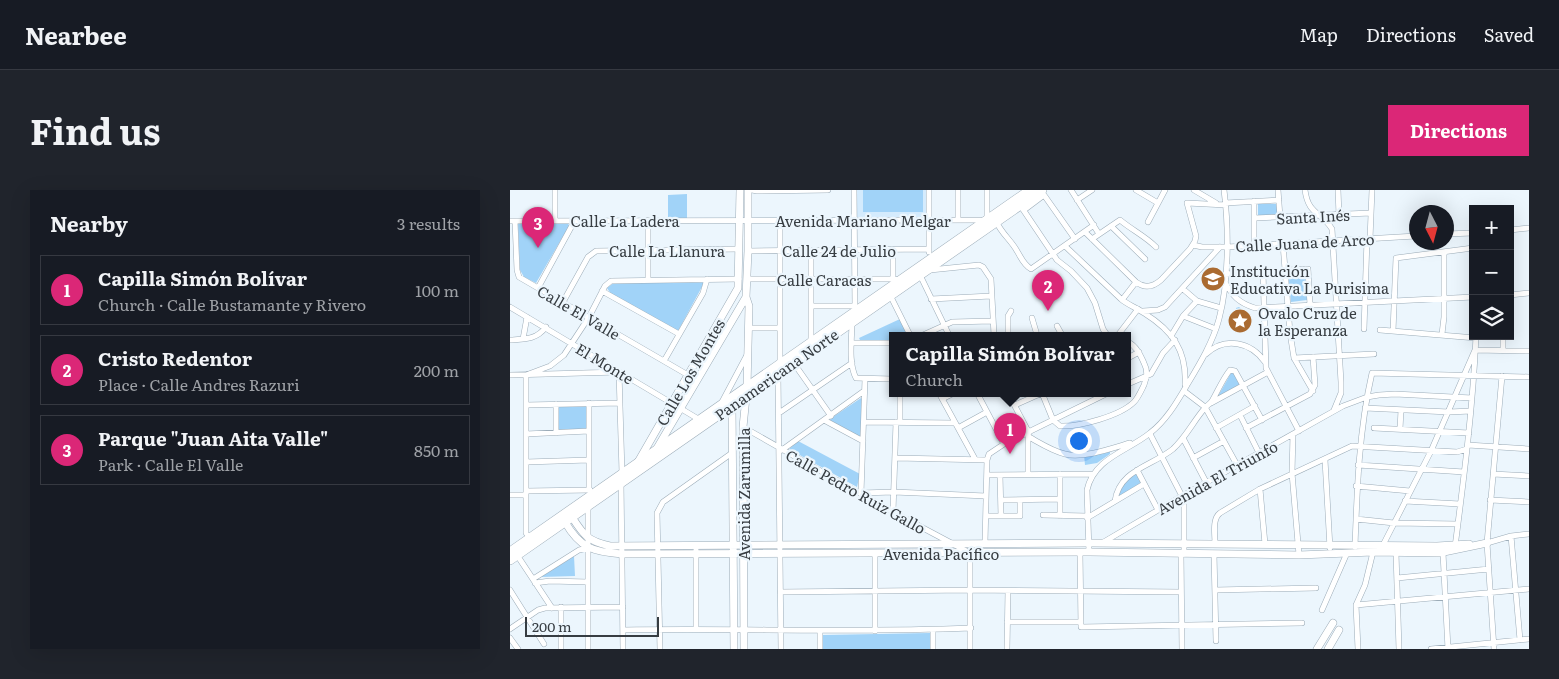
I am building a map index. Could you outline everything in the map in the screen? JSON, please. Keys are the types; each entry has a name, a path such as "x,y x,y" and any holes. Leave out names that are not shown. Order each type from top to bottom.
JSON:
{"highway":[{"name":"Panamericana Norte","path":"779,368 793,362 890,295 1030,190"},
{"name":"Panamericana Norte","path":"512,555 530,538 591,491 622,478 637,463 779,368 856,308 992,220 1022,207 1042,190"},
{"name":"Panamericana Norte","path":"512,555 568,519 622,478 732,405 746,391"}],"street":[{"path":"555,190 555,221"},
{"path":"526,374 550,366 564,355 589,317 608,283 614,280 739,279 740,190"},
{"name":"Avenida Zarumilla","path":"744,649 743,427 749,306 746,297 748,279 748,190"},
{"path":"752,190 757,192 828,190"},
{"path":"811,306 856,308 854,190"},
{"path":"929,190 929,260"},
{"path":"958,190 958,220"},
{"path":"987,190 992,220 1018,251 1021,260 1032,269 1094,225"},
{"path":"1071,190 1099,234"},
{"path":"1077,200 1092,190"},
{"path":"1136,190 1158,202"},
{"path":"1148,222 1165,190"},
{"path":"1194,190 1218,204"},
{"path":"1089,552 1087,490 1093,474 1109,459 1150,434 1162,421 1184,390 1216,329 1221,308 1227,247 1224,190"},
{"path":"1278,190 1280,217"},
{"path":"1306,190 1306,201 1318,216 1330,224 1334,241 1341,393 1332,412"},
{"path":"1338,190 1339,214"},
{"path":"1364,328 1372,190"},
{"path":"1074,239 1044,195 1022,207 1056,260 1071,271 1087,288 1106,332"},
{"path":"1085,232 1136,282 1143,286 1152,286 1161,280 1193,245 1196,236 1188,202 1226,204 1279,200"},
{"path":"1254,202 1254,245"},
{"name":"Santa Inés","path":"1255,218 1371,213"},
{"path":"538,288 575,220"},
{"path":"648,220 648,280"},
{"name":"Calle La Ladera","path":"512,221 740,220"},
{"name":"Avenida Mariano Melgar","path":"740,220 992,220"},
{"path":"780,220 778,414 781,449 781,649"},
{"path":"1092,239 1120,220 1128,227 1139,232 1156,248"},
{"name":"Calle El Valle","path":"512,221 518,274 523,280 688,375"},
{"path":"1111,226 1146,259"},
{"path":"1514,230 1529,228"},
{"path":"1454,234 1469,233"},
{"name":"Calle Juana de Arco","path":"1193,245 1227,247 1409,236"},
{"path":"1283,244 1290,334 1294,358 1313,391"},
{"path":"1065,246 1122,300 1140,310 1163,327 1173,338 1184,359 1184,390"},
{"path":"1140,310 1151,311 1165,307 1220,247"},
{"name":"Calle La Llanura","path":"563,302 588,257 600,250 739,249"},
{"path":"1393,331 1396,258 1469,249"},
{"path":"893,250 897,280"},
{"name":"Calle 24 de Julio","path":"748,251 929,250"},
{"path":"811,251 811,342"},
{"path":"1442,334 1444,253"},
{"path":"948,332 931,300 922,272 971,266 983,267 991,279 994,332"},
{"path":"1286,270 1308,269 1310,306"},
{"path":"1225,274 1263,272 1265,363"},
{"path":"664,361 703,293 707,279"},
{"name":"Calle Los Montes","path":"637,463 737,292 739,279"},
{"name":"Calle Caracas","path":"748,279 897,280"},
{"path":"1224,281 1240,302 1255,308 1469,297"},
{"path":"1122,300 1136,282"},
{"path":"1183,289 1197,301 1221,308"},
{"path":"602,292 679,334"},
{"path":"1514,295 1529,293"},
{"path":"890,295 908,332"},
{"path":"931,300 991,296"},
{"path":"656,450 746,297"},
{"path":"1131,383 1151,374 1173,338 1183,316 1197,301"},
{"name":"El Monte","path":"510,307 700,420"},
{"path":"1121,332 1140,310"},
{"path":"1008,332 1008,316 1011,311"},
{"path":"1183,316 1216,329"},
{"path":"523,339 527,317"},
{"path":"1032,318 1035,332"},
{"path":"852,321 852,363 853,373 856,378 889,379"},
{"path":"929,332 952,322 992,321"},
{"path":"1057,326 1060,332"},
{"path":"510,340 536,337 546,327"},
{"path":"748,328 780,328"},
{"path":"1380,330 1469,336"},
{"path":"1290,334 1338,331"},
{"path":"1455,548 1468,447 1476,340"},
{"path":"1503,340 1503,351"},
{"path":"852,343 889,343"},
{"path":"1203,356 1222,344 1236,343 1250,348 1265,363 1299,431"},
{"path":"1044,397 1053,420 1060,426 1066,427 1116,414 1133,404 1147,376 1146,367 1139,352 1131,345"},
{"path":"1475,350 1529,351"},
{"path":"1358,649 1356,605 1365,586 1376,552 1383,545 1431,451 1475,350"},
{"path":"1131,356 1139,352"},
{"path":"720,406 747,354"},
{"path":"1294,358 1374,354"},
{"path":"1246,428 1306,397 1313,391 1315,385 1314,357"},
{"path":"793,362 830,416"},
{"path":"778,414 852,363"},
{"path":"1211,403 1227,374 1232,370 1235,371 1262,420"},
{"path":"510,375 619,372 623,649"},
{"path":"1115,501 1120,484 1138,470 1162,457 1183,438 1205,407 1268,372"},
{"path":"1355,549 1358,465 1365,408 1372,373 1529,376"},
{"path":"526,374 526,533 530,538"},
{"path":"1494,649 1487,543 1502,376"},
{"path":"864,379 860,494 894,492 986,496"},
{"path":"1184,390 1205,407 1237,465"},
{"path":"781,449 864,391"},
{"name":"Avenida El Triunfo","path":"1102,543 1259,452 1332,412 1367,397 1396,394 1472,398"},
{"path":"893,512 900,397"},
{"path":"946,397 942,399 974,460"},
{"path":"979,397 1004,444"},
{"path":"1010,397 1028,434 1028,475"},
{"path":"1015,405 1033,397"},
{"path":"985,543 986,460 989,454 1004,444 1028,434 1100,397"},
{"path":"526,405 620,402"},
{"path":"510,495 591,491 589,403"},
{"path":"556,404 556,433"},
{"name":"Avenida Zarumilla","path":"732,405 734,649"},
{"path":"1216,428 1255,406"},
{"path":"1365,408 1449,412 1471,411"},
{"path":"1400,430 1402,410"},
{"path":"864,422 956,425 988,412"},
{"path":"1240,415 1259,452"},
{"path":"824,420 863,441"},
{"name":"Calle Pedro Ruiz Gallo","path":"743,427 860,494 970,553"},
{"path":"1374,428 1469,433"},
{"path":"526,434 589,432"},
{"path":"1028,434 1057,452 1071,455 1104,450 1141,440"},
{"path":"1150,434 1182,496 1184,504 1181,592 1182,649"},
{"path":"1293,434 1292,473 1299,555"},
{"path":"1183,438 1206,482"},
{"path":"1193,458 1224,441"},
{"path":"1215,544 1216,516 1260,489 1352,446 1457,452 1468,447 1496,446 1529,449"},
{"path":"660,649 658,513 663,502 732,453"},
{"path":"896,458 986,460"},
{"path":"526,462 590,460"},
{"path":"1325,460 1330,553"},
{"path":"1358,465 1464,472"},
{"path":"1138,470 1158,510"},
{"path":"1060,474 1060,516"},
{"path":"987,475 1093,474"},
{"path":"1493,474 1529,476"},
{"path":"1000,475 1001,516"},
{"path":"1043,515 1087,517 1144,484"},
{"path":"1356,486 1410,491"},
{"path":"1260,489 1265,544"},
{"path":"1001,500 1060,499"},
{"path":"986,516 1020,516 1020,500"},
{"path":"1490,500 1529,502"},
{"path":"1405,501 1460,504"},
{"path":"588,505 588,649"},
{"path":"568,519 588,539"},
{"path":"568,519 571,533 588,548"},
{"path":"1356,519 1394,523 1458,524"},
{"path":"1355,549 1383,545 1455,548 1529,534"},
{"path":"1511,536 1520,640"},
{"name":"Avenida Pacífico","path":"588,539 610,546 733,545 743,549 952,543 1102,543 1330,544 1355,549"},
{"path":"696,546 696,629"},
{"path":"534,581 579,550 588,548"},
{"name":"Avenida Pacífico","path":"588,548 622,554 733,554 743,549"},
{"path":"1355,549 1396,553 1443,553 1455,548"},
{"name":"Avenida Pacífico","path":"780,549 875,553 1089,552 1299,555 1347,553 1355,549"},
{"path":"1080,552 1081,627 1302,623"},
{"path":"875,553 875,631"},
{"path":"970,553 970,649"},
{"path":"1322,610 1347,553"},
{"path":"1396,553 1399,649"},
{"path":"1443,553 1448,648"},
{"path":"1214,554 1216,641"},
{"path":"512,555 534,581 552,608"},
{"path":"1397,578 1489,569"},
{"path":"534,581 588,582"},
{"path":"1215,590 1316,588"},
{"path":"1356,605 1529,589"},
{"path":"510,590 544,644"},
{"path":"780,592 970,590 1181,592"},
{"path":"1007,649 1008,591"},
{"path":"510,629 538,610 552,608 623,607"},
{"path":"561,608 561,649"},
{"path":"1007,622 1081,622"},
{"path":"1317,649 1333,623"},
{"path":"623,630 875,631 971,628"},
{"path":"933,630 933,649"},
{"path":"1328,649 1339,630"},
{"path":"820,631 820,649"},
{"path":"510,638 518,649"},
{"path":"1431,649 1529,639"}],"shaded area":[{"path":"857,190 926,190 927,217 857,217"},
{"path":"863,190 923,190 923,212 863,212"},
{"path":"687,194 687,218 668,218 668,195"},
{"path":"1258,204 1278,204 1279,216 1258,217"},
{"path":"518,223 568,223 569,226 536,283 524,277 520,270"},
{"path":"1305,271 1307,300 1291,302 1288,274"},
{"path":"615,282 703,282 703,285 678,331 611,294 607,288"},
{"path":"1239,307 1246,313 1243,319 1244,332 1241,332 1235,321 1237,316 1236,308"},
{"path":"900,319 906,332 889,332 889,341 860,340 859,338"},
{"path":"1231,373 1235,373 1241,385 1217,398"},
{"path":"861,398 863,400 862,434 859,437 830,419"},
{"path":"587,405 588,429 558,431 558,406"},
{"path":"798,441 860,474 857,487 789,449"},
{"path":"1110,451 1110,454 1097,463 1085,465 1084,455"},
{"path":"1137,472 1143,483 1118,497 1123,482"},
{"path":"574,556 575,576 541,577"},
{"path":"930,633 930,649 823,649 823,635"}],"place":[{"name":"Parque \"Juan Aita Valle\"","path":"538,248"},
{"name":"Institución Educativa La Purisima","path":"1213,279"},
{"name":"Cristo Redentor","path":"1048,311"},
{"name":"Ovalo Cruz de la Esperanza","path":"1240,321"},
{"name":"Capilla Simón Bolívar","path":"1010,454"}]}
